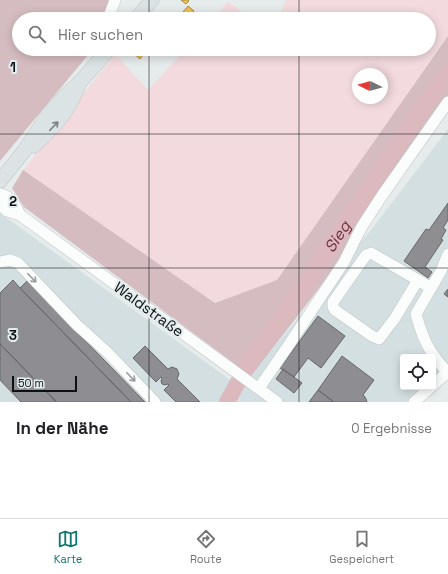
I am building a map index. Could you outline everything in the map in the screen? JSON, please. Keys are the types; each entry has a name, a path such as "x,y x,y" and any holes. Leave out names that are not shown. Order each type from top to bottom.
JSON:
{"main road":[{"path":"142,12 152,0"},
{"path":"0,181 24,151 37,143 60,120 74,98 81,81 97,56"}],"street":[{"path":"111,12 115,0"},
{"path":"258,388 282,355 344,262 361,228 381,197 448,102"},
{"name":"Waldstraße","path":"0,194 4,195 14,203 10,214"},
{"name":"Waldstraße","path":"0,205 10,214 278,402"},
{"path":"418,280 395,318 380,339 366,332 333,307 333,302 366,254 371,253 418,280 431,288"},
{"path":"436,382 448,372 433,357 421,334 416,314 441,271 448,254"},
{"path":"0,262 10,260 18,263 77,325 107,352 155,402"},
{"path":"414,402 428,390"}],"shaded area":[{"path":"0,0 110,0 106,12 12,12 12,56 87,56 0,161"},
{"path":"286,0 448,0 448,36 436,53 436,12 281,12"},
{"path":"228,2 243,12 219,12"},
{"path":"448,36 448,98 341,260 251,376 24,207 12,188 23,170 215,303 277,280 434,56 436,56 436,53"},
{"path":"113,56 117,56 148,90 180,56 434,56 277,280 215,303 23,170"},
{"path":"448,129 448,368 436,381 436,354 400,354 400,390 427,390 416,402 0,402 0,213 240,387 375,225"}],"building: Wohnen":[{"path":"181,0 188,0 189,1 186,4"},
{"path":"188,6 194,11 193,12 183,12"}],"building: Industrie":[{"path":"448,203 448,220 443,228 446,230 441,239 443,240 425,267 432,272 428,278 404,261 426,229 429,230"},
{"path":"13,280 131,402 57,402 0,344 0,293"},
{"path":"27,281 145,402 131,402 20,288"},
{"path":"448,289 448,297 444,294"},
{"path":"318,316 345,336 321,368 308,358 294,377 280,368"},
{"path":"0,344 56,402 21,402 0,380"},
{"path":"145,346 168,369 172,367 177,369 179,374 177,379 200,402 176,402 164,390 169,385 162,384 161,377 156,382 133,358"},
{"path":"342,356 374,380 363,395 367,401 366,402 334,402 318,390"},
{"path":"283,369 302,383 294,393 276,379"},
{"path":"318,390 334,402 309,402"}],"waterway":[{"name":"Sieg","path":"227,402 249,362 290,307 448,72"}]}
